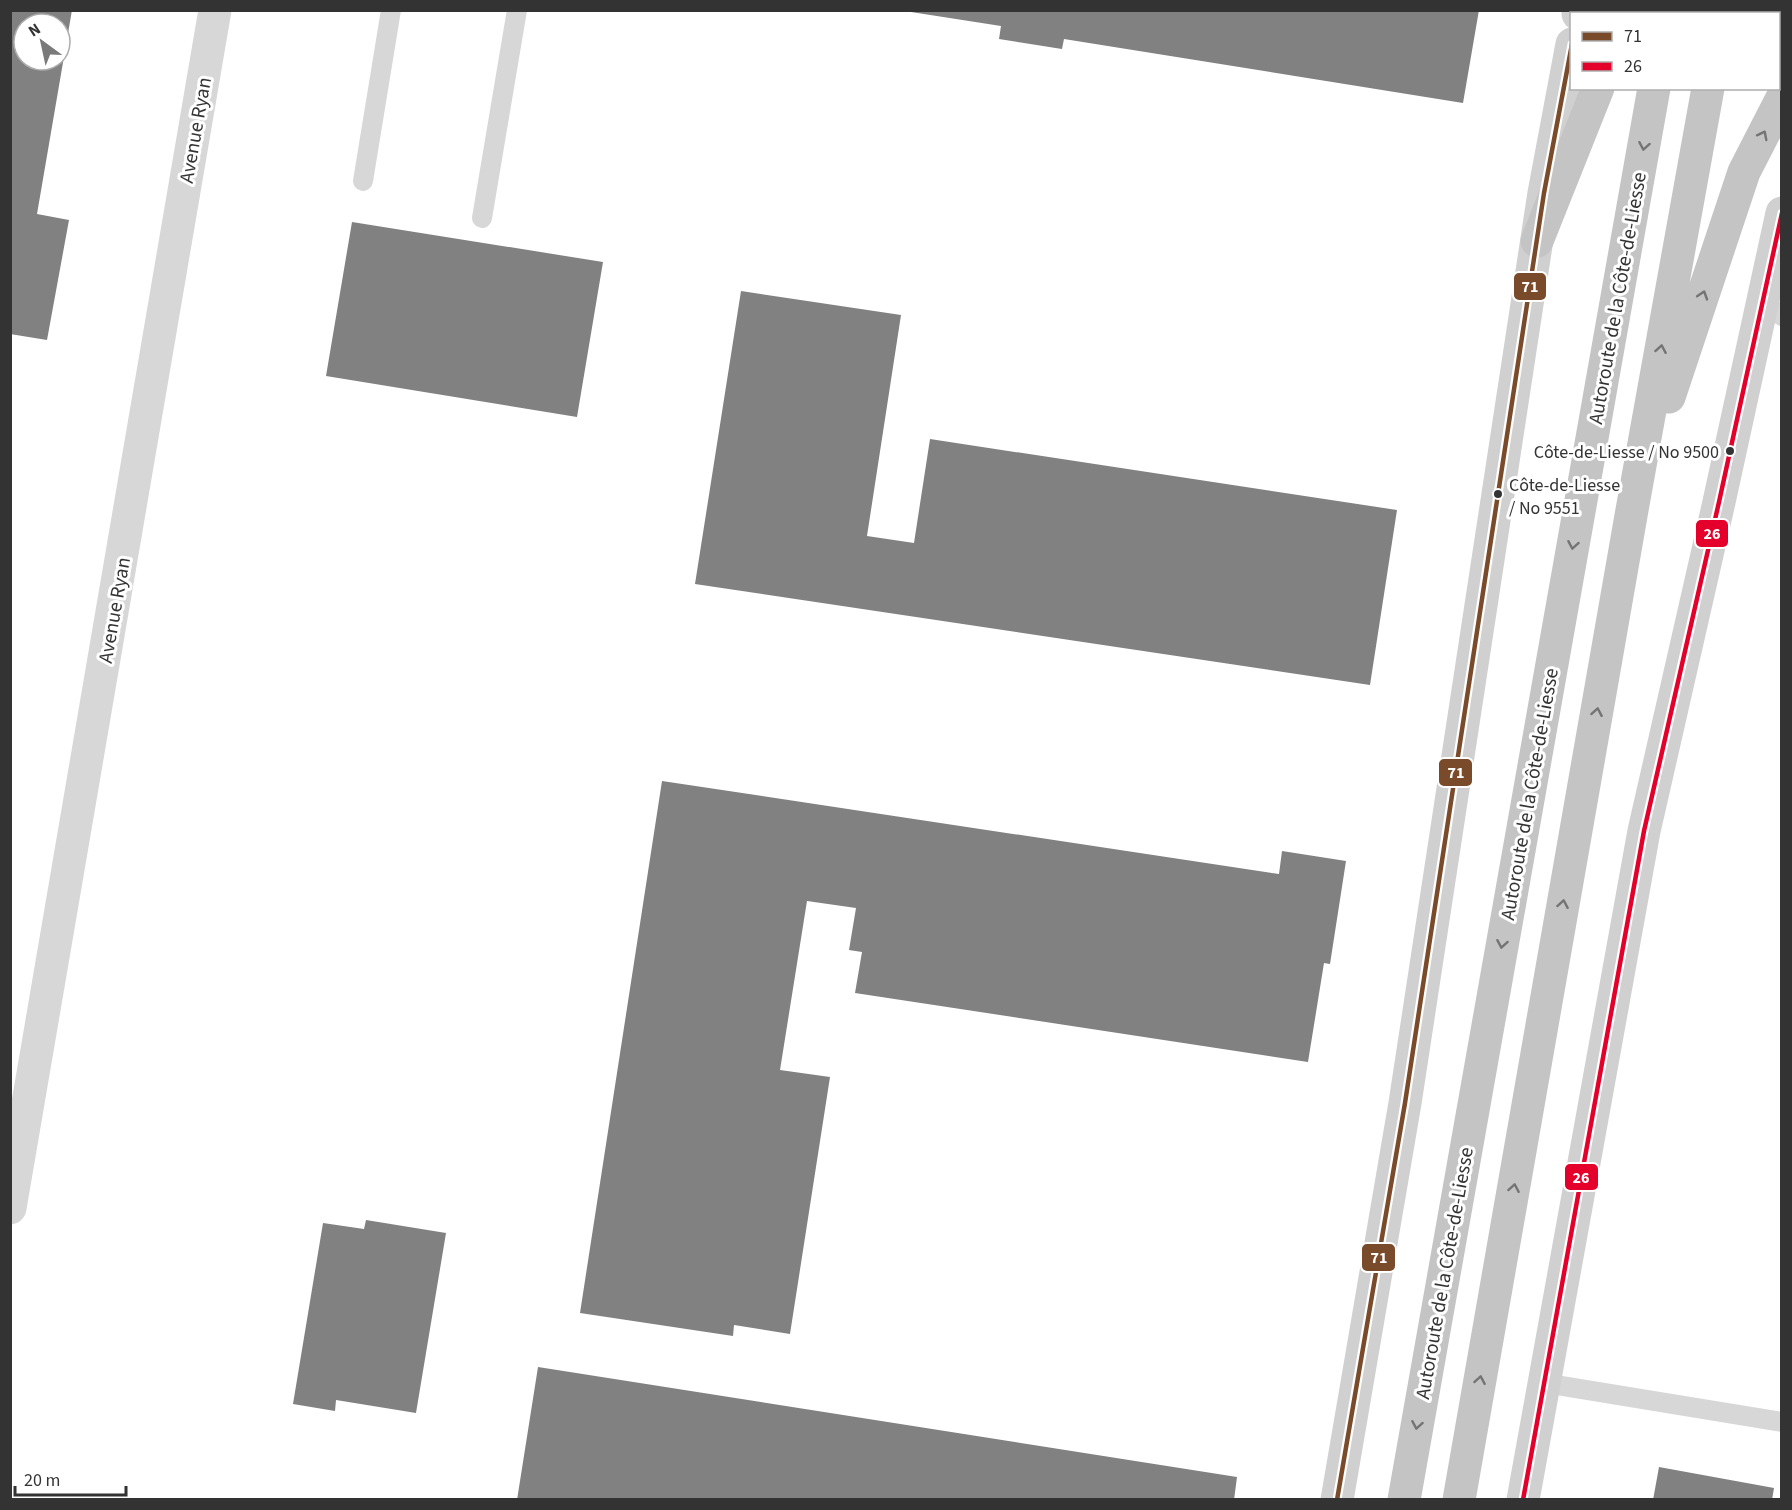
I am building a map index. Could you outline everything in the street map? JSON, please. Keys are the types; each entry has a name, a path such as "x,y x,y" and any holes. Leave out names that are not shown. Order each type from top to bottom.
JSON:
{"highway":[{"path":"1537,241 1597,90"},
{"name":"Autoroute de la Côte-de-Liesse","path":"1404,1500 1654,90"},
{"path":"1459,1500 1708,90"},
{"path":"1632,510 1744,172 1782,98"}],"main road":[{"path":"1337,1500 1404,1114 1546,182 1570,55"},
{"path":"1523,1500 1644,831 1772,309 1782,213"}],"street":[{"name":"Avenue Ryan","path":"10,1208 215,10"}],"lane":[{"path":"363,181 391,10"},
{"path":"482,218 518,10"},
{"path":"1544,1383 1782,1422"}],"building":[{"path":"10,10 72,10 72,12 12,12 12,72 61,72 37,214 69,220 47,340 10,334"},
{"path":"911,10 1479,10 1463,103 1064,39 1062,49 999,39 1001,26 911,12"},
{"path":"352,222 603,262 577,417 326,376"},
{"path":"741,291 901,315 867,536 914,543 930,439 1397,510 1370,685 695,584"},
{"path":"662,781 1279,874 1282,851 1346,861 1330,964 1324,963 1308,1062 855,993 862,952 849,950 856,908 807,901 780,1070 830,1077 790,1334 734,1325 733,1336 580,1313"},
{"path":"366,1220 446,1233 416,1413 336,1400 335,1411 293,1404 323,1223 364,1229"},
{"path":"538,1367 1237,1477 1234,1500 517,1500"},
{"path":"1659,1467 1774,1488 1772,1500 1653,1500"}],"transit line":[{"name":"71","path":"1337,1500 1405,1103 1544,193 1570,55"},
{"name":"26","path":"1523,1500 1644,831 1782,213"}],"place":[{"name":"Côte-de-Liesse / No 9500","path":"1730,451"},
{"name":"Côte-de-Liesse / No 9551","path":"1498,494"}]}
